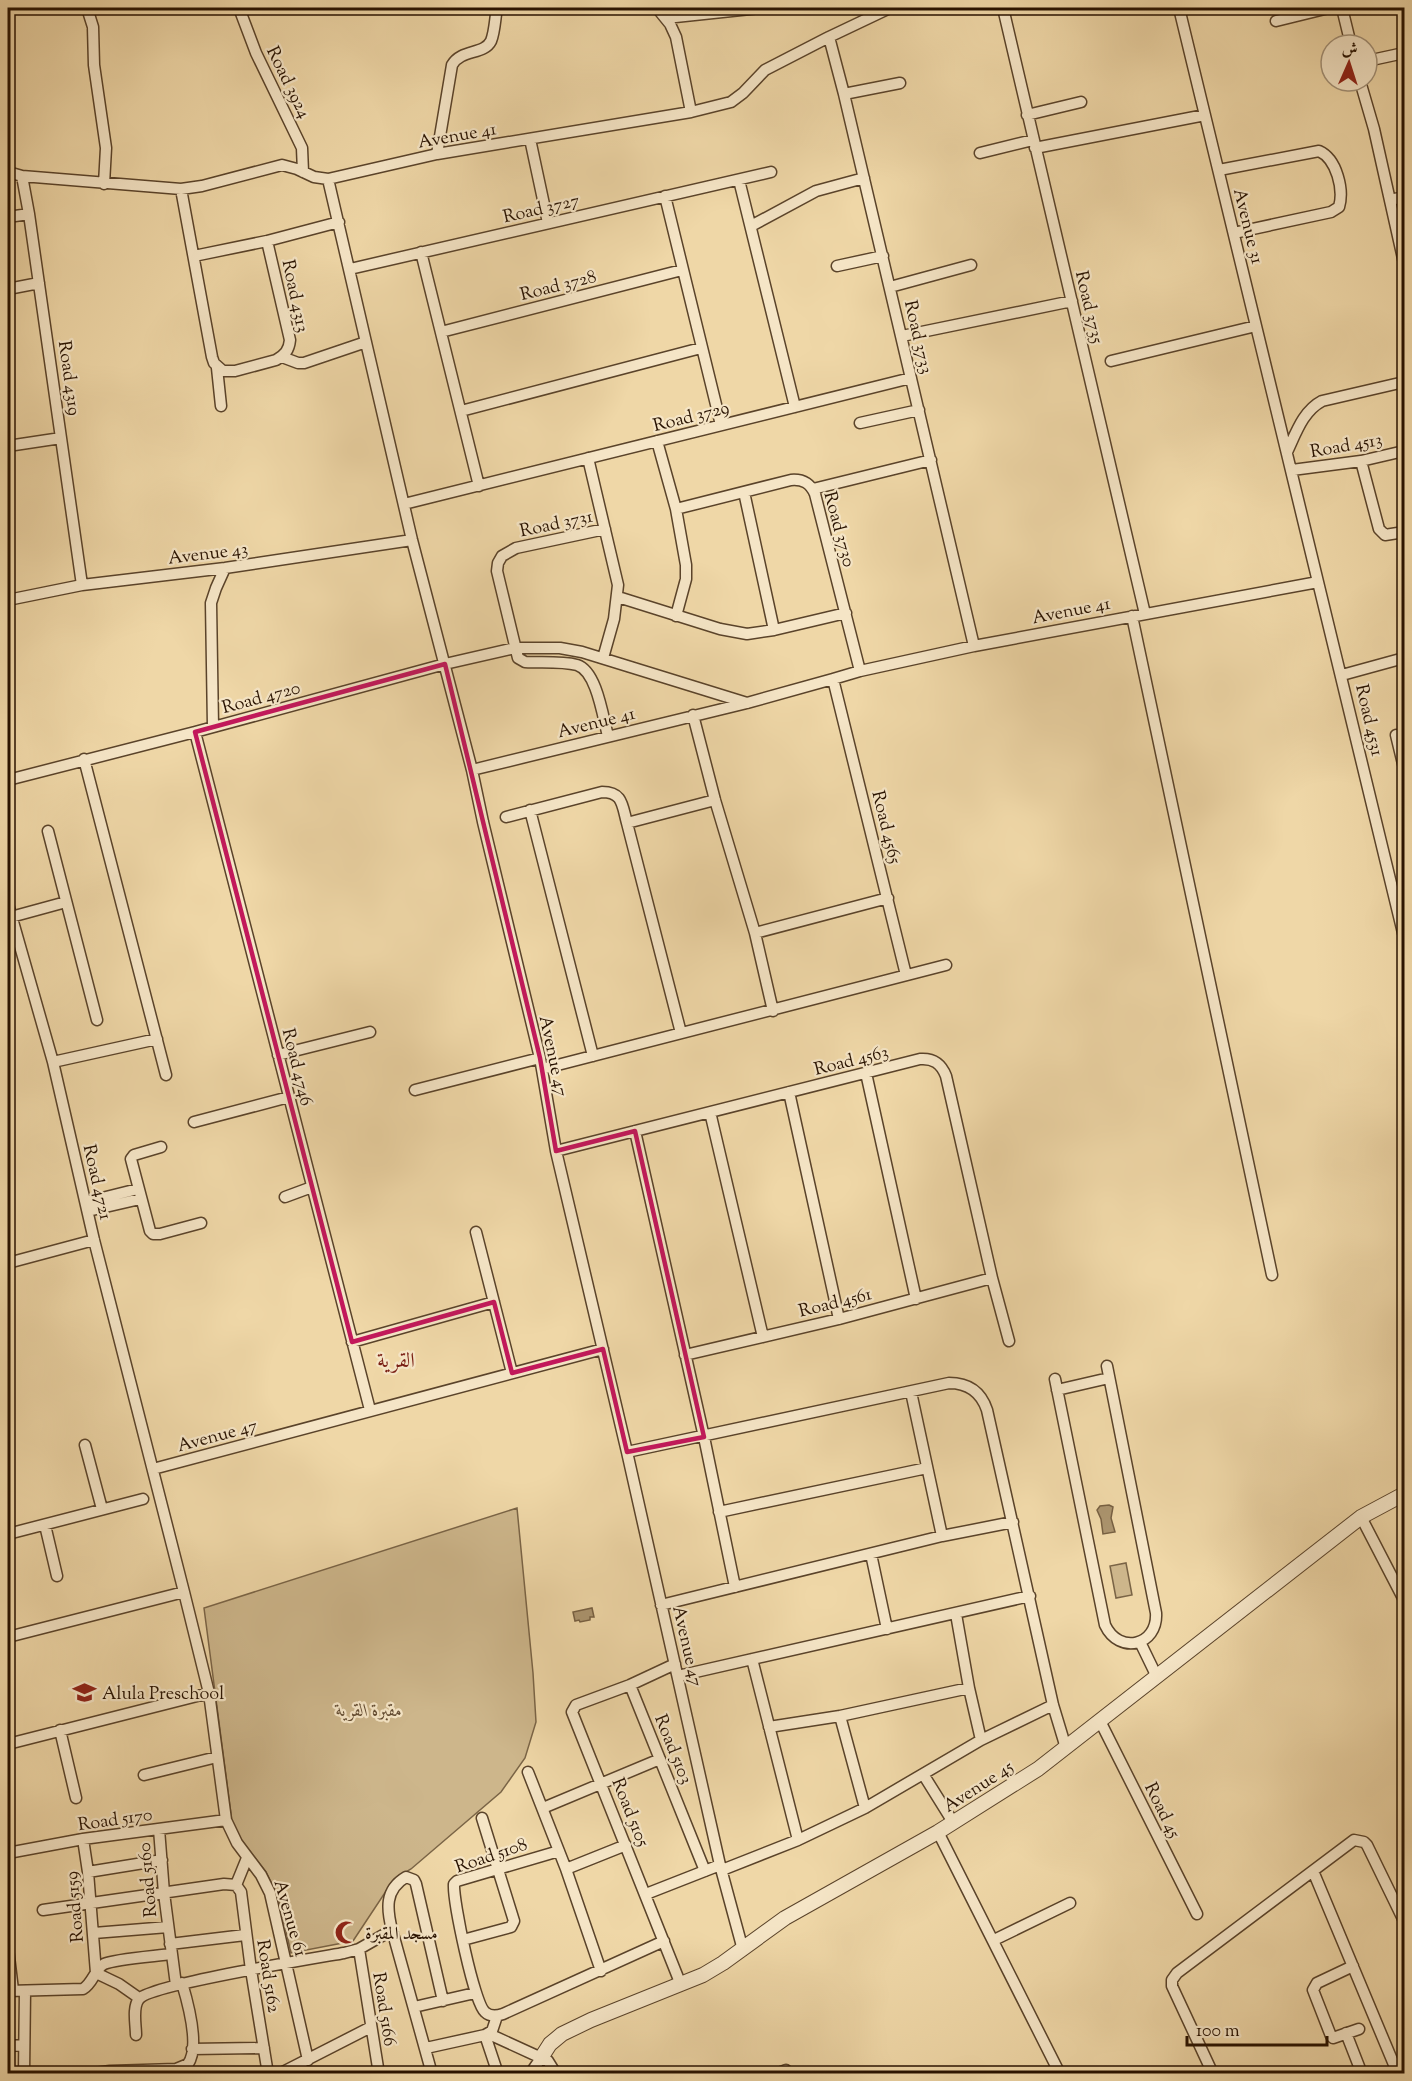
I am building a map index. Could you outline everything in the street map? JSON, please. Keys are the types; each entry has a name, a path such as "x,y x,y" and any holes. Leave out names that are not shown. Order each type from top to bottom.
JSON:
{"street":[{"path":"87,8 93,27 94,64 106,148 105,184"},
{"name":"Road 3924","path":"239,8 256,53 302,148 303,172"},
{"path":"437,154 452,65 459,56 488,45 497,8"},
{"path":"657,8 666,18 676,37 691,112"},
{"path":"666,18 760,8"},
{"name":"Avenue 41","path":"8,172 22,176 182,189 202,186 274,166 289,166 314,177 328,179 437,154 691,112 731,102 765,70 890,8"},
{"name":"Road 3735","path":"1003,8 1145,614"},
{"name":"Avenue 31","path":"1179,8 1318,582"},
{"path":"1276,21 1329,8"},
{"path":"1342,8 1348,33"},
{"name":"Road 3733","path":"829,37 883,256 974,646"},
{"path":"1379,58 1404,53"},
{"path":"844,94 900,83"},
{"path":"1363,93 1404,263"},
{"path":"1028,115 1081,102"},
{"path":"980,153 1205,115"},
{"path":"530,139 548,223"},
{"path":"1219,170 1319,151 1331,160 1339,184 1341,201 1339,207 1331,212 1234,233"},
{"name":"Road 3727","path":"350,269 771,172"},
{"name":"Road 4319","path":"22,176 30,213 82,585"},
{"path":"751,226 816,191 864,178"},
{"path":"328,179 412,540 472,770"},
{"path":"739,180 795,407"},
{"path":"182,189 212,357 217,368 221,406"},
{"path":"665,196 721,425"},
{"path":"1390,200 1404,197"},
{"path":"8,217 30,213"},
{"name":"Road 4313","path":"194,256 267,241 339,222"},
{"name":"Road 4313","path":"267,241 290,340 282,357"},
{"path":"421,252 479,486"},
{"path":"837,267 883,256"},
{"path":"890,287 971,265"},
{"name":"Road 3728","path":"441,332 682,270"},
{"path":"8,289 39,283"},
{"path":"902,336 1072,301"},
{"path":"1111,361 1256,326"},
{"name":"Road 4313","path":"217,368 229,372 282,357 304,363 366,342"},
{"path":"461,411 701,348"},
{"name":"Road 3729","path":"404,504 911,378"},
{"path":"1287,452 1302,421 1315,405 1322,401 1404,382"},
{"path":"860,423 919,410"},
{"path":"8,446 62,438"},
{"path":"657,441 676,509 686,565 686,579 676,616"},
{"name":"Road 4513","path":"1292,470 1361,461 1404,451"},
{"name":"Road 3731","path":"588,459 616,573 618,597 603,658"},
{"path":"813,489 931,460"},
{"path":"1361,461 1379,529 1385,535 1404,532"},
{"name":"Road 3730","path":"676,509 797,480 809,484 813,489 860,671"},
{"path":"744,492 774,630"},
{"name":"Road 3731","path":"515,648 497,571 502,556 516,548 605,529"},
{"name":"Avenue 43","path":"8,600 82,585 225,568 412,540"},
{"path":"213,727 212,603 225,568"},
{"name":"Avenue 41","path":"472,770 747,702 834,684 860,671 974,646 1318,582"},
{"name":"Road 4531","path":"1318,582 1404,937"},
{"path":"618,597 733,633 747,634 846,613"},
{"path":"1132,616 1272,1275"},
{"path":"445,664 515,648 560,648 582,651 747,702"},
{"path":"515,648 518,658 525,662 572,664 588,672 608,736"},
{"path":"1342,675 1404,658"},
{"name":"Road 4720","path":"8,780 445,664"},
{"name":"Road 4565","path":"834,684 906,975"},
{"path":"693,716 715,800 755,933 773,1011"},
{"name":"Road 4746","path":"195,732 370,1410"},
{"path":"1396,735 1404,768"},
{"path":"84,759 166,1075"},
{"name":"Avenue 47","path":"472,770 541,1064 556,1151 721,1868 743,1950"},
{"path":"506,817 602,792 612,792 618,796 681,1033"},
{"path":"627,823 715,800"},
{"path":"530,810 592,1056"},
{"path":"48,831 97,1020"},
{"path":"755,933 888,898"},
{"path":"11,917 66,902"},
{"name":"Road 4721","path":"8,904 53,1062 94,1240 153,1469"},
{"path":"415,1090 592,1056 946,965"},
{"path":"278,1054 370,1032"},
{"path":"53,1062 157,1040"},
{"name":"Road 4563","path":"556,1151 866,1073 928,1059 936,1062 943,1068 1009,1341"},
{"path":"866,1073 916,1299"},
{"path":"789,1092 839,1319"},
{"path":"194,1122 289,1097"},
{"path":"710,1112 763,1337"},
{"path":"635,1131 704,1437 735,1587"},
{"path":"161,1147 132,1157 130,1162 149,1228 153,1234 160,1234 201,1223"},
{"path":"285,1197 312,1187"},
{"path":"87,1207 139,1194"},
{"path":"476,1232 512,1373"},
{"path":"8,1263 94,1240"},
{"name":"Road 4561","path":"685,1355 839,1319 992,1278"},
{"path":"352,1342 494,1302"},
{"name":"Avenue 47","path":"153,1469 603,1349"},
{"path":"1107,1366 1156,1613 1151,1633 1140,1642 1133,1643 1119,1641 1113,1637 1105,1625 1056,1385 1109,1378"},
{"path":"627,1452 949,1383 966,1385 980,1395 987,1410 1053,1705 1066,1748"},
{"path":"911,1392 942,1536"},
{"path":"85,1445 102,1509"},
{"path":"719,1512 927,1468"},
{"path":"8,1744 209,1693 153,1469"},
{"name":"Avenue 45","path":"541,2058 550,2044 562,2034 591,2020 681,1985 723,1963 791,1914 938,1832 1038,1768 1361,1517 1404,1494"},
{"path":"8,1534 143,1499"},
{"path":"1361,1517 1404,1597"},
{"path":"661,1605 942,1536 1013,1522"},
{"path":"45,1525 57,1576"},
{"path":"871,1554 887,1629"},
{"path":"8,1637 184,1592"},
{"path":"678,1676 1030,1596"},
{"path":"956,1614 981,1740"},
{"path":"1140,1642 1157,1677"},
{"path":"752,1659 798,1840"},
{"path":"630,1685 675,1664"},
{"name":"Road 5103","path":"630,1685 705,1871"},
{"name":"Road 5105","path":"630,1685 576,1705 572,1712 681,1985"},
{"path":"769,1727 840,1716 969,1688"},
{"name":"Avenue 61","path":"209,1693 226,1820 270,1893 308,2061"},
{"path":"646,1894 705,1871 721,1868 798,1840 865,1808 981,1740 1053,1705"},
{"path":"840,1716 865,1808"},
{"name":"Road 45","path":"1100,1721 1197,1914"},
{"path":"60,1730 76,1798"},
{"path":"144,1775 217,1757"},
{"path":"543,1808 660,1759"},
{"path":"528,1772 566,1869 601,1971"},
{"path":"923,1774 953,1822"},
{"path":"482,1818 514,1918 513,1924 508,1928 463,1940 475,1993 484,2012 490,2016 497,2016 664,1941"},
{"name":"Road 5170","path":"8,1853 83,1839 226,1820"},
{"name":"Road 5160","path":"159,1829 171,1949"},
{"path":"938,1832 1060,2073"},
{"name":"Road 5159","path":"83,1839 96,1973"},
{"path":"1213,2073 1172,1986 1172,1980 1177,1973 1354,1840 1364,1842 1404,1921"},
{"path":"566,1869 626,1845"},
{"name":"Road 5108","path":"463,1940 454,1884 559,1851"},
{"path":"44,1910 224,1884 236,1885 247,1858"},
{"path":"88,1872 162,1860"},
{"path":"1313,1871 1395,2067 1403,2072"},
{"path":"432,2073 387,1907 389,1897 402,1879 410,1878 416,1884 443,2001"},
{"name":"Road 5162","path":"236,1885 241,1892 250,1970 268,2073"},
{"path":"994,1940 1070,1903"},
{"path":"93,1933 168,1927"},
{"path":"136,2035 136,2008 139,1998 143,1995 179,1984 359,1949 392,1930"},
{"path":"8,1948 10,1990 83,1989 89,1985 103,1965 108,1963 245,1935"},
{"path":"87,2073 181,2068 190,2061 192,2049 190,2012 179,1984 171,1949"},
{"name":"Road 5166","path":"359,1949 379,2073"},
{"path":"1353,1966 1317,1983 1313,1990 1331,2036 1334,2038 1359,2029"},
{"path":"96,1973 119,1984 139,1998"},
{"path":"24,2073 25,1990"},
{"path":"414,2007 475,1993"},
{"path":"487,2035 494,2027 497,2016"},
{"path":"279,2073 308,2061 371,2027"},
{"path":"1346,2033 1362,2073"},
{"path":"426,2048 487,2035 541,2058 551,2064 556,2073"},
{"path":"487,2035 498,2073"},
{"path":"8,2046 24,2046"},
{"path":"192,2049 264,2048"},
{"path":"530,2073 541,2058"}],"highlighted area":[{"path":"445,664 540,1058 556,1151 635,1131 704,1437 627,1452 603,1349 512,1373 494,1302 352,1342 195,732"}],"green space":[{"name":"مقبرة القرية","path":"517,1508 536,1722 525,1758 501,1792 411,1869 394,1879 353,1941 291,1953 278,1897 266,1872 233,1829 204,1608"},
{"path":"1126,1563 1132,1595 1116,1598 1110,1566"}],"shaded area":[{"path":"1100,1506 1113,1507 1111,1518 1115,1532 1103,1534 1097,1510"},
{"path":"592,1608 594,1617 590,1617 590,1620 575,1621 573,1612"}],"place":[{"name":"Alula Preschool","path":"84,1693"},
{"name":"مسجد المقبرة","path":"347,1933"}],"district":[{"name":"القرية","path":"396,1360"}]}
